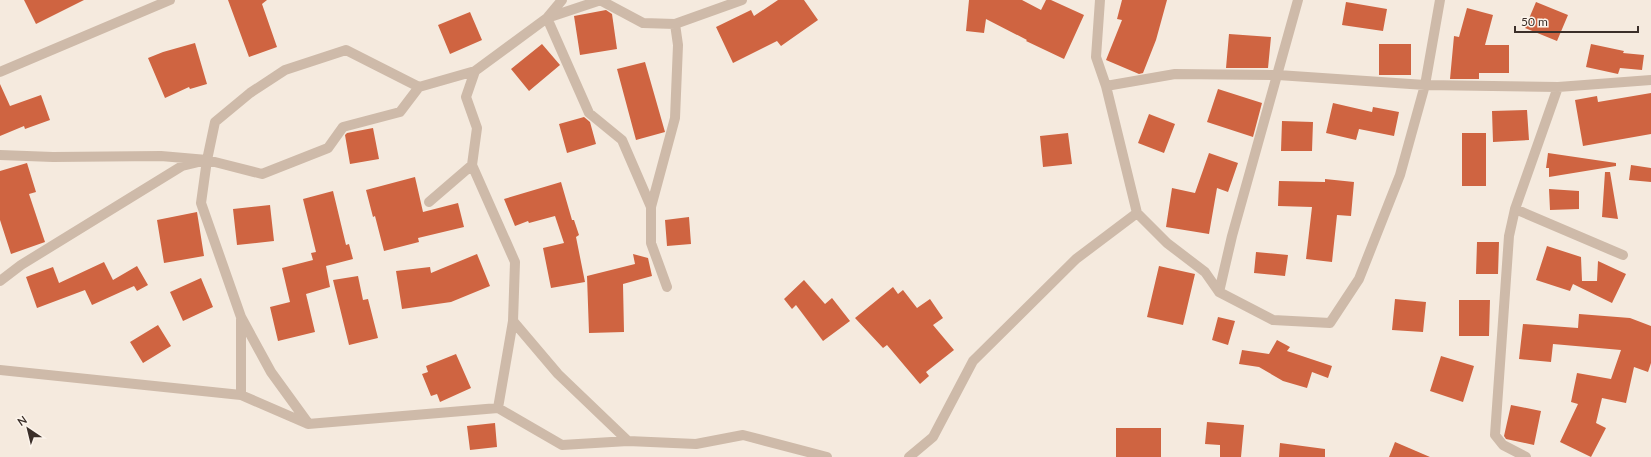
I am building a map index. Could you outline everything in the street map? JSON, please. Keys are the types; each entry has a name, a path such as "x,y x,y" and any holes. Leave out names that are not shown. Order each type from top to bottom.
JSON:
{"street":[{"path":"0,72 170,0"},
{"path":"0,155 53,158 161,156 207,160 262,174 328,148 343,127 400,112 419,87 475,71 547,18 562,0"},
{"path":"547,18 601,0 643,23 675,24 742,0"},
{"path":"1100,0 1096,57 1106,86 1137,214 1167,243 1205,272 1219,292 1273,320 1330,324 1359,279 1400,175 1425,85 1440,0"},
{"path":"1219,292 1232,236 1298,0"},
{"path":"547,18 588,113 622,140 651,207"},
{"path":"667,287 651,243 651,207 675,118 678,45 675,24"},
{"path":"308,424 271,372 241,317 201,203 207,160 215,122 250,93 285,70 346,50 419,87"},
{"path":"475,71 466,97 477,128 472,165 515,262 513,321 498,408"},
{"path":"1106,86 1174,74 1278,75 1425,85 1558,87 1651,80"},
{"path":"1526,457 1503,445 1495,435 1509,236 1515,209 1558,87"},
{"path":"0,281 28,261 182,166 207,160"},
{"path":"429,202 472,165"},
{"path":"1515,209 1623,256"},
{"path":"908,457 933,437 973,361 1076,259 1137,214"},
{"path":"241,317 241,395"},
{"path":"513,321 558,374 628,441"},
{"path":"0,370 241,395 308,424 498,408 562,444 628,441 696,444 743,435 827,457"}],"building":[{"path":"24,0 84,0 36,24"},
{"path":"228,0 267,0 262,4 277,47 249,57"},
{"path":"778,0 804,0 818,20 781,46 777,41 733,63 716,27 751,10 754,16"},
{"path":"969,0 1022,0 1041,10 1046,0 1051,0 1084,15 1064,59 1026,41 1027,40 986,19 984,33 966,31"},
{"path":"1122,0 1167,0 1156,40 1143,73 1139,74 1106,60 1122,20 1117,19"},
{"path":"1346,2 1387,9 1383,31 1342,25"},
{"path":"1536,2 1568,15 1557,41 1525,28"},
{"path":"1467,8 1493,15 1485,45 1509,45 1509,73 1479,73 1479,79 1450,79 1454,36 1459,37"},
{"path":"606,10 612,14 617,49 580,55 574,16"},
{"path":"470,12 482,40 450,54 438,25"},
{"path":"1229,34 1271,37 1268,68 1226,68"},
{"path":"195,43 207,84 190,89 189,87 165,98 148,58"},
{"path":"542,44 560,65 529,91 511,69"},
{"path":"1379,44 1411,44 1411,75 1379,75"},
{"path":"1591,44 1624,51 1623,53 1644,55 1642,70 1620,68 1618,74 1586,67"},
{"path":"645,62 665,132 636,140 617,69"},
{"path":"0,84 10,106 41,95 50,120 25,129 24,126 0,136"},
{"path":"1218,89 1262,103 1253,137 1207,122"},
{"path":"1651,93 1651,134 1583,146 1575,100 1597,96 1598,102"},
{"path":"1333,103 1372,112 1373,107 1399,112 1394,136 1359,129 1356,140 1326,133"},
{"path":"1527,110 1529,140 1493,142 1492,111"},
{"path":"1149,114 1175,124 1164,153 1138,143"},
{"path":"584,117 590,122 596,144 567,153 559,124"},
{"path":"1282,121 1313,122 1312,151 1281,151"},
{"path":"373,128 379,159 350,164 345,135 347,133"},
{"path":"1068,133 1072,164 1043,167 1040,136"},
{"path":"1462,133 1486,133 1486,186 1462,186"},
{"path":"1209,153 1238,163 1228,192 1217,188 1209,234 1166,227 1172,188 1195,193"},
{"path":"1548,153 1616,163 1616,166 1549,177 1549,168 1546,168"},
{"path":"27,163 36,192 29,194 45,242 11,254 0,220 0,171"},
{"path":"1631,165 1651,168 1651,182 1629,180"},
{"path":"1605,172 1610,172 1618,219 1602,217"},
{"path":"415,177 423,212 458,203 464,227 418,238 419,242 384,251 375,216 373,217 366,190"},
{"path":"1325,179 1354,182 1351,216 1337,215 1332,262 1306,259 1312,207 1278,206 1279,181 1325,182"},
{"path":"561,182 572,220 574,220 579,235 576,237 585,282 551,288 543,248 564,243 555,216 529,223 528,221 515,226 504,199"},
{"path":"1549,189 1579,191 1579,209 1550,210"},
{"path":"333,191 346,245 349,244 353,259 326,266 330,287 306,294 315,332 278,341 270,307 290,302 282,268 313,260 311,253 316,252 303,199"},
{"path":"270,205 274,241 237,245 233,209"},
{"path":"197,212 204,256 164,263 157,220"},
{"path":"689,217 691,244 667,246 665,220"},
{"path":"1477,242 1499,242 1498,274 1476,274"},
{"path":"1547,246 1581,257 1582,281 1597,281 1598,261 1626,274 1612,303 1573,284 1570,291 1536,280"},
{"path":"1256,252 1288,255 1285,276 1254,273"},
{"path":"477,254 490,286 451,302 402,309 396,271 430,267 431,273"},
{"path":"633,254 648,258 652,276 623,284 624,332 589,333 587,276 635,264"},
{"path":"104,262 113,280 137,266 148,285 137,291 134,286 92,305 85,290 37,308 26,277 53,267 59,283"},
{"path":"1159,266 1195,274 1183,325 1147,317"},
{"path":"358,276 363,300 368,299 378,338 349,345 333,280"},
{"path":"201,278 213,307 183,321 170,292"},
{"path":"804,280 825,304 832,298 850,321 823,341 796,305 792,309 784,299"},
{"path":"893,287 898,294 903,290 917,308 930,299 943,318 933,325 954,350 926,372 929,376 920,384 887,345 883,348 855,318"},
{"path":"1395,299 1426,302 1423,332 1392,330"},
{"path":"1459,300 1490,300 1489,336 1459,336"},
{"path":"1579,314 1630,318 1651,326 1651,363 1648,372 1634,367 1626,403 1602,398 1596,423 1606,428 1591,457 1560,442 1578,404 1571,402 1577,373 1611,379 1621,350 1553,344 1551,362 1519,359 1523,324 1578,328"},
{"path":"1218,317 1235,321 1228,345 1212,340"},
{"path":"158,325 171,346 143,363 130,342"},
{"path":"1277,340 1290,347 1287,351 1332,366 1328,378 1312,372 1307,388 1283,381 1259,367 1239,364 1242,350 1269,354"},
{"path":"456,354 471,388 440,402 437,394 431,396 422,374 428,372 426,366"},
{"path":"1441,356 1474,366 1463,402 1430,391"},
{"path":"1511,405 1541,411 1534,445 1506,439 1504,436"},
{"path":"1207,422 1244,425 1241,457 1220,457 1220,445 1205,444"},
{"path":"495,423 497,447 470,450 467,426"},
{"path":"1116,428 1161,428 1161,457 1116,457"},
{"path":"1395,442 1430,457 1389,457"},
{"path":"1280,443 1325,449 1325,457 1279,457"}]}
